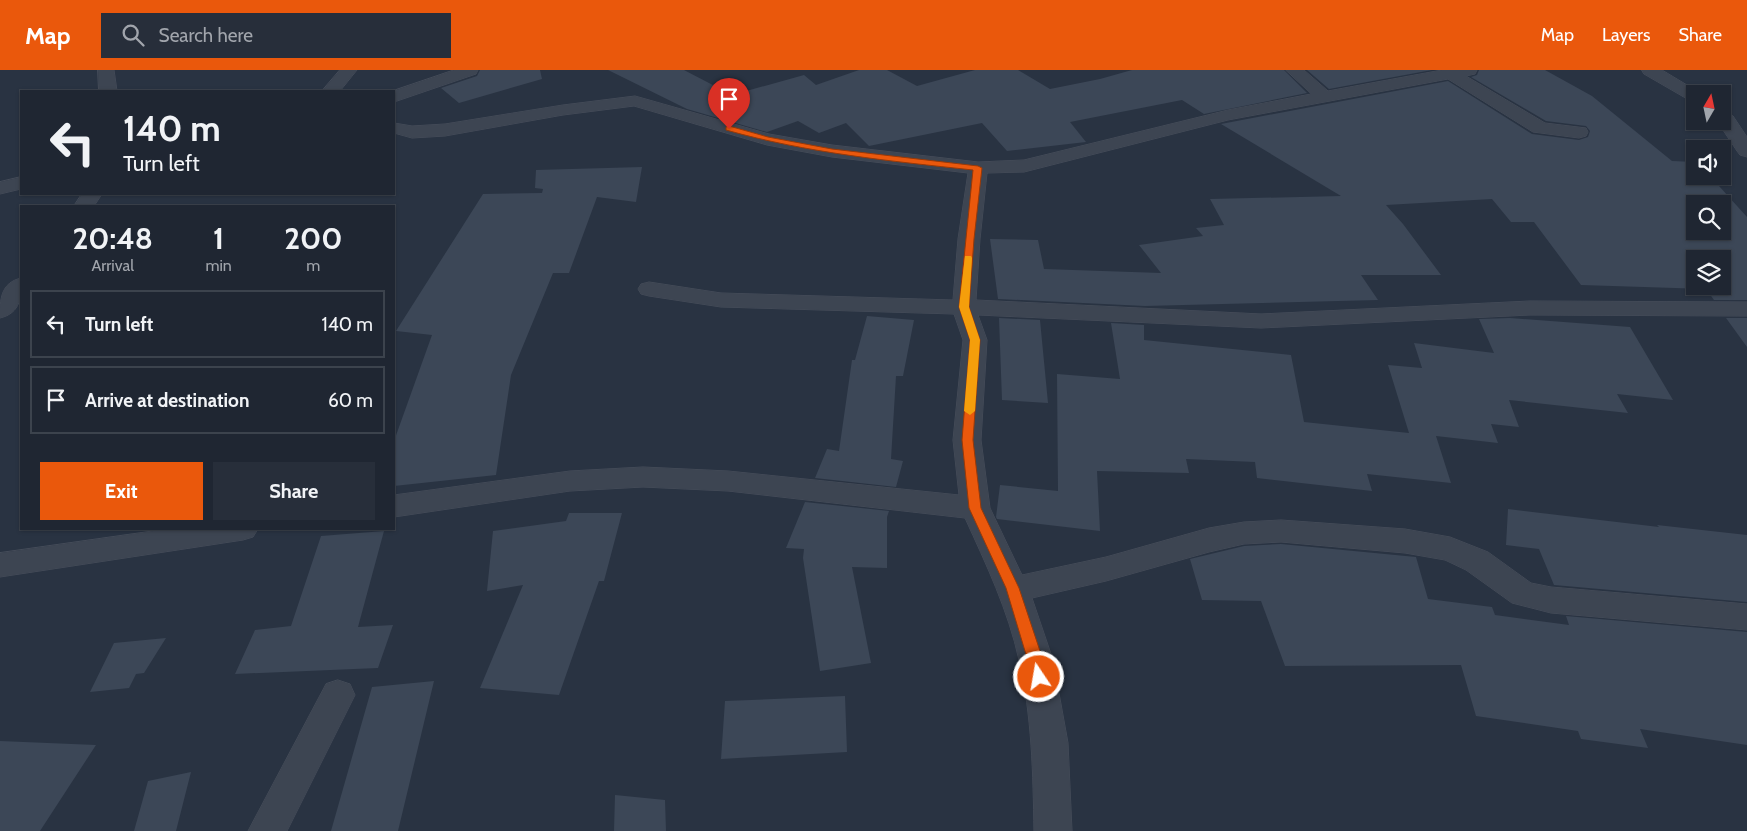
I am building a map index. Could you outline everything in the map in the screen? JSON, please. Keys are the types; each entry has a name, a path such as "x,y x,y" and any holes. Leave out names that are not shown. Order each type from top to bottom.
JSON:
{"street":[{"path":"106,70 108,90"},
{"path":"332,90 349,70"},
{"path":"395,97 470,70"},
{"path":"1294,70 1323,96"},
{"path":"395,128 412,132 445,130 563,110 635,101 767,139 832,152 978,168 1024,166 1228,115 1469,70"},
{"path":"1650,70 1686,91"},
{"path":"1450,73 1540,128 1579,132"},
{"path":"1731,127 1741,146 1747,151"},
{"path":"978,168 969,239 964,307 975,340 968,440 975,508 1013,588 1036,660 1050,743 1053,831"},
{"path":"0,188 20,183"},
{"path":"8,309 20,286"},
{"path":"649,289 721,300 964,307 1260,321 1530,308 1747,310"},
{"path":"395,506 570,481 643,477 728,481 975,508"},
{"path":"0,565 236,530"},
{"path":"1013,588 1106,569 1209,540 1244,533 1280,531 1405,541 1450,549 1477,561 1523,594 1551,600 1747,617"},
{"path":"267,831 338,695"}],"building":[{"path":"480,70 540,70 542,79 459,103 441,88 477,76"},
{"path":"608,70 684,70 732,95 804,75 816,85 859,70 887,70 917,86 975,70 1018,70 1050,89 1100,79 1132,70 1284,70 1307,93 1204,114 1182,100 1070,122 1086,142 1007,151 982,123 869,146 846,123 819,133 798,121 767,132 687,109"},
{"path":"1307,70 1432,70 1329,89"},
{"path":"1479,70 1545,70 1592,96 1672,161 1686,162 1686,185 1718,185 1727,195 1686,195 1686,240 1731,240 1731,199 1747,217 1747,300 1714,300 1710,295 1731,295 1731,250 1686,250 1686,288 1581,285 1534,222 1511,222 1492,199 1386,205 1403,224 1441,275 1361,275 1378,300 1145,306 998,299 990,239 1038,240 1044,269 1161,273 1139,245 1203,236 1196,228 1224,225 1210,199 1341,196 1221,124 1448,81 1532,134 1579,140 1588,137 1590,131 1586,126 1546,121 1471,77 1477,75"},
{"path":"642,167 636,202 597,197 569,273 553,273 511,375 496,475 395,486 395,438 432,335 396,331 483,194 542,193 543,189 535,188 536,170"},
{"path":"867,316 914,320 903,376 896,376 891,459 903,461 896,487 815,478 827,449 839,451 852,360 855,360"},
{"path":"999,318 1040,320 1048,403 1002,400"},
{"path":"1510,318 1630,327 1673,400 1617,394 1628,413 1509,400 1519,427 1491,424 1498,443 1436,436 1451,483 1367,474 1372,491 1257,478 1255,462 1186,459 1189,473 1097,471 1100,531 997,519 996,517 1000,485 1058,491 1057,374 1120,379 1111,323 1144,325 1144,340 1291,355 1304,422 1428,435 1409,433 1388,365 1422,368 1414,343 1494,353 1479,319"},
{"path":"1726,318 1747,318 1747,347"},
{"path":"805,502 889,511 887,517 887,568 852,567 871,663 820,671 803,558 804,549 786,548"},
{"path":"1508,509 1659,527 1657,525 1747,535 1747,602 1554,585 1539,549 1506,545"},
{"path":"569,513 622,513 604,581 599,581 559,695 480,688 523,585 487,591 493,531 566,521"},
{"path":"384,531 358,627 393,625 378,668 235,674 255,630 291,626 321,536"},
{"path":"1281,544 1416,557 1428,599 1492,607 1495,615 1569,625 1566,616 1747,632 1747,745 1640,729 1648,748 1581,739 1578,731 1476,716 1461,665 1285,666 1261,601 1202,600 1190,559 1244,546"},
{"path":"166,638 144,673 136,674 129,688 90,692 114,643"},
{"path":"434,681 398,831 331,831 372,687"},
{"path":"845,696 847,752 721,759 725,701"},
{"path":"0,741 96,745 40,831 0,831"},
{"path":"191,772 176,831 134,831 148,781"},
{"path":"615,795 665,800 666,831 614,831"}],"slow traffic":[{"path":"968,258 964,307 975,340 970,411"}],"route":[{"path":"729,129 832,152 978,168 969,239 964,307 975,340 968,440 975,508 1013,588 1036,660 1039,677"}]}
